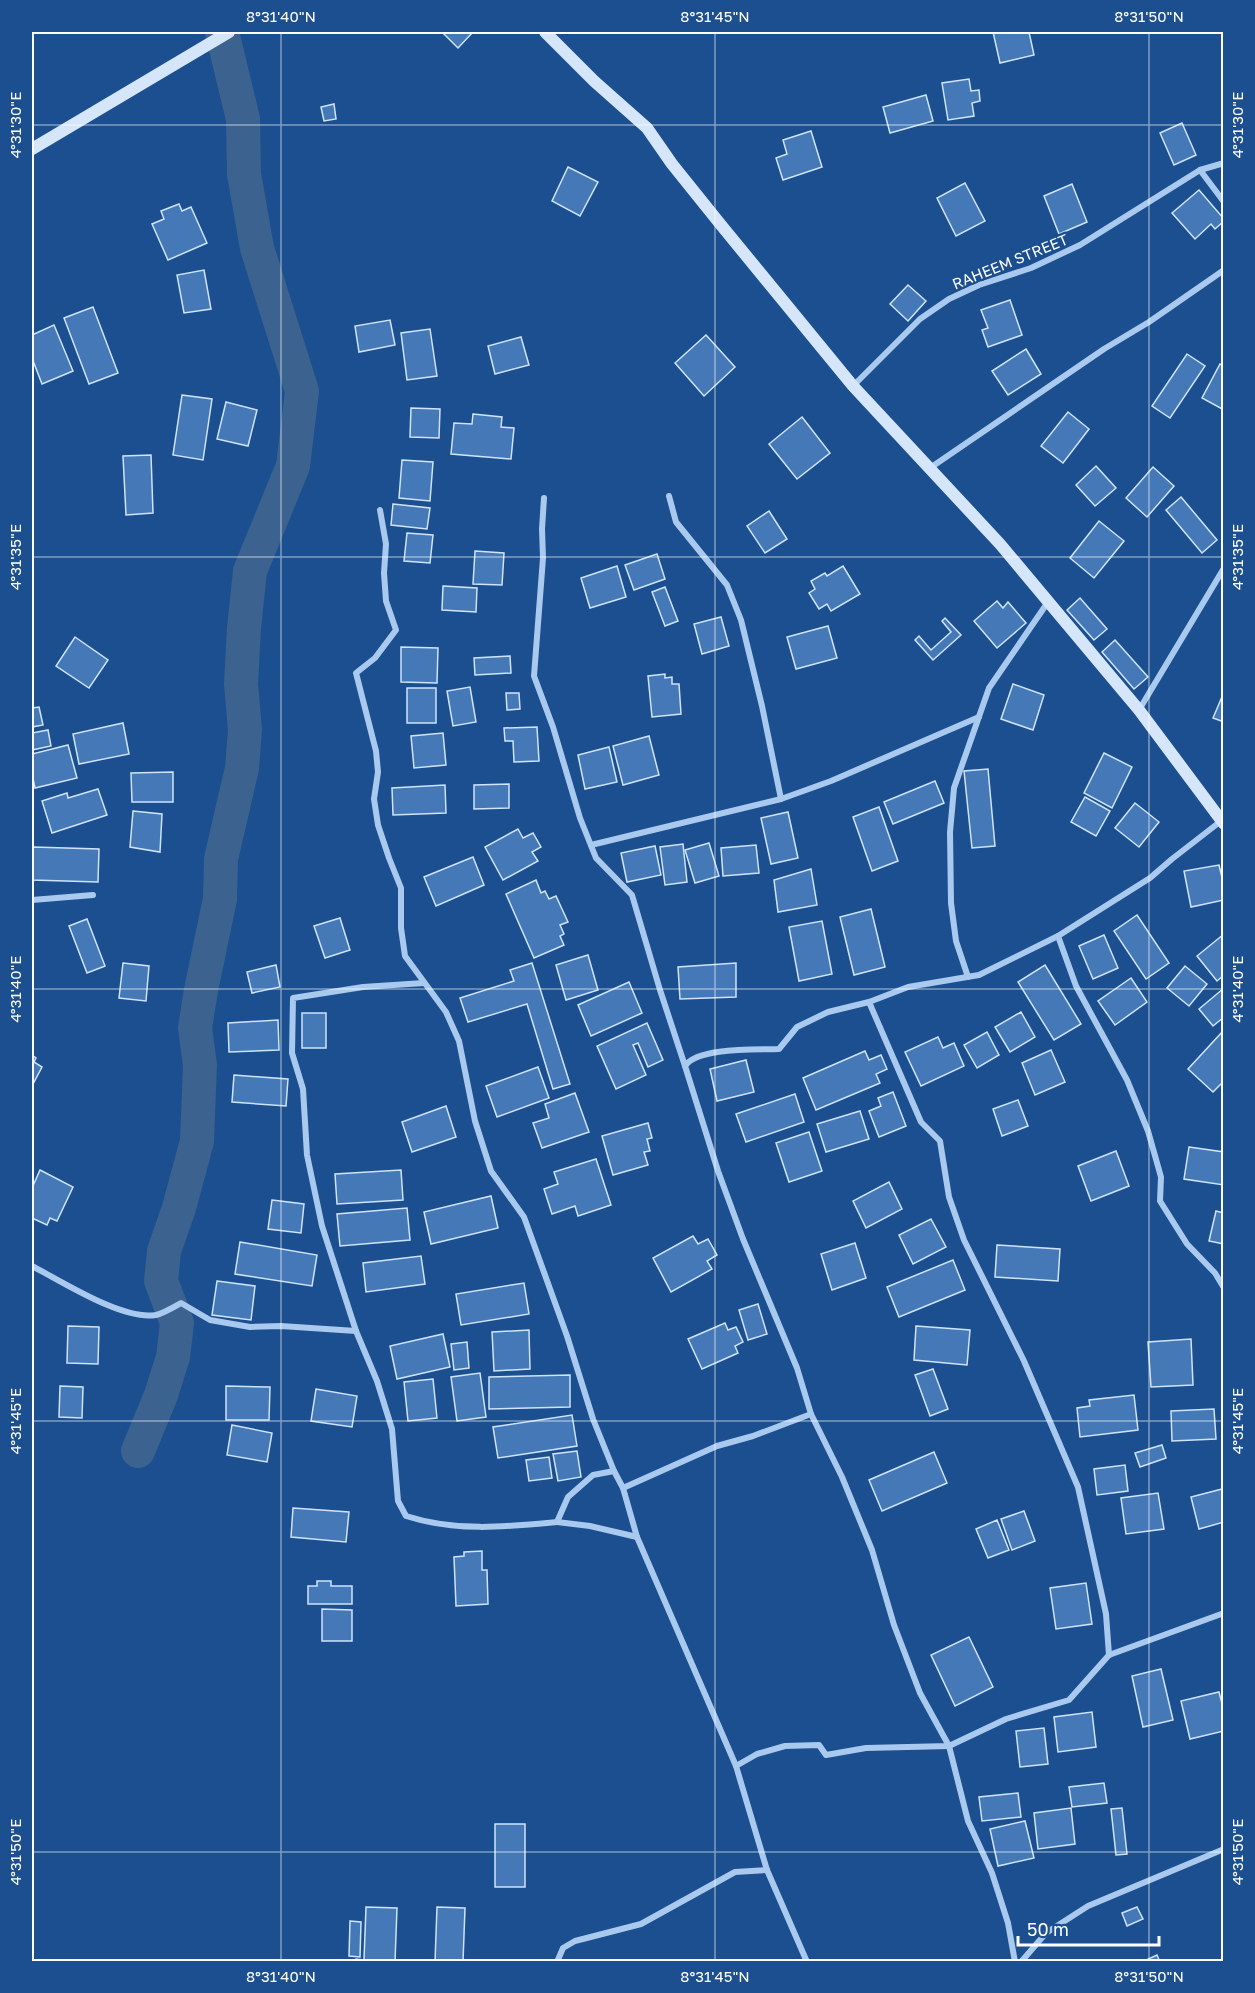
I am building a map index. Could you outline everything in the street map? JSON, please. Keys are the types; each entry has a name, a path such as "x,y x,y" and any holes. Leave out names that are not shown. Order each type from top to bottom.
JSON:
{"street":[{"path":"32,149 229,32"},
{"path":"545,32 594,81 647,128 706,208 853,386 1000,544 1139,710 1222,823 1150,878 1058,936 978,975 908,987 869,1002 828,1012 797,1027 779,1049 719,1052 689,1060 685,1066"},
{"name":"RAHEEM STREET","path":"853,386 920,319 949,299 979,285 1031,268 1080,245 1200,170 1224,162"},
{"path":"1200,170 1224,201"},
{"path":"929,469 1224,270"},
{"path":"669,496 676,522 727,585 741,620 782,799"},
{"path":"544,498 543,558 534,676 553,727 580,818 596,858 632,895 718,1171 743,1239 797,1368 811,1414 842,1477 872,1550 894,1625 920,1693 949,1746 968,1821 992,1873 1008,1923 1015,1962"},
{"path":"380,510 386,544 384,573 386,601 396,630 375,658 356,673 376,752 378,772 374,799 378,825 401,888 401,928 405,956 446,1012 459,1041 475,1121 491,1171 524,1216 567,1336 592,1419 623,1488 637,1537 736,1766 767,1870 807,1962"},
{"path":"1139,710 1224,568"},
{"path":"968,977 956,941 951,903 950,832 954,788 989,688 1048,602"},
{"path":"591,845 782,799 831,781 978,717"},
{"path":"32,900 93,895"},
{"path":"1058,936 1076,986 1127,1080 1148,1131 1161,1177 1160,1201 1187,1244 1215,1273 1224,1288"},
{"path":"424,983 363,987 293,998 292,1053 303,1089 307,1155 322,1226 356,1331 377,1381 392,1429 398,1501 406,1516 430,1523 494,1528 557,1522 590,1526 637,1537"},
{"path":"869,1002 921,1122 940,1141 949,1197 964,1239 1024,1361 1078,1487 1106,1614 1109,1655"},
{"path":"32,1266 104,1304 131,1313 156,1315 181,1303 210,1320 250,1328 280,1326 356,1331"},
{"path":"623,1488 717,1446 753,1436 811,1414"},
{"path":"557,1522 568,1497 593,1475 614,1471"},
{"path":"736,1766 757,1754 785,1746 819,1745 826,1755 866,1748 949,1746 1006,1719 1069,1700 1109,1655 1224,1613"},
{"path":"1021,1962 1046,1933 1088,1906 1224,1849"},
{"path":"557,1962 562,1948 575,1941 641,1924 735,1872 767,1870"}],"building":[{"path":"442,32 473,32 458,48"},
{"path":"993,32 1029,32 1034,55 1000,63"},
{"path":"969,79 971,91 979,90 980,101 972,103 974,116 948,120 942,83"},
{"path":"926,95 933,121 890,133 883,107"},
{"path":"334,104 336,119 324,121 321,107"},
{"path":"1182,123 1196,155 1174,165 1160,133"},
{"path":"811,131 822,167 783,180 776,158 787,154 783,140"},
{"path":"568,167 598,182 580,216 552,201"},
{"path":"965,183 985,221 956,236 937,198"},
{"path":"1072,184 1087,222 1059,234 1044,196"},
{"path":"1199,190 1224,221 1215,229 1211,224 1195,239 1172,213"},
{"path":"179,204 182,211 191,207 207,243 168,260 152,224 164,219 161,211"},
{"path":"204,270 211,309 184,313 177,275"},
{"path":"908,285 926,301 908,321 890,304"},
{"path":"1010,300 1022,335 988,347 982,330 988,328 981,310"},
{"path":"93,307 118,373 89,384 64,318"},
{"path":"390,320 395,345 359,352 355,326"},
{"path":"54,325 73,371 42,384 32,358 32,335"},
{"path":"430,329 437,376 407,380 401,333"},
{"path":"706,335 735,367 704,396 675,363"},
{"path":"521,337 529,365 495,374 488,346"},
{"path":"1026,349 1041,374 1008,395 992,371"},
{"path":"1187,354 1205,366 1170,418 1152,406"},
{"path":"1220,364 1224,366 1224,410 1202,398"},
{"path":"182,395 212,399 203,460 173,455"},
{"path":"226,402 257,410 248,446 217,439"},
{"path":"411,408 440,409 439,438 410,437"},
{"path":"1068,412 1089,429 1063,463 1041,446"},
{"path":"473,414 502,417 501,427 514,428 511,459 451,454 454,423 472,424"},
{"path":"802,417 830,453 797,479 769,444"},
{"path":"151,455 153,513 126,515 123,456"},
{"path":"402,460 433,462 430,501 399,498"},
{"path":"1096,466 1116,488 1095,506 1076,485"},
{"path":"1153,467 1174,486 1147,517 1126,498"},
{"path":"1181,497 1217,540 1202,553 1166,510"},
{"path":"393,504 430,508 427,529 391,525"},
{"path":"769,511 787,539 765,553 747,526"},
{"path":"1099,521 1124,541 1094,578 1070,558"},
{"path":"407,533 433,535 430,563 404,561"},
{"path":"475,551 504,553 502,585 473,584"},
{"path":"657,554 665,579 634,590 625,565"},
{"path":"617,566 626,597 590,608 581,578"},
{"path":"843,566 860,594 831,611 827,604 819,609 809,593 815,589 811,581 825,573 827,576"},
{"path":"443,586 477,588 476,612 442,610"},
{"path":"665,587 678,621 665,626 652,592"},
{"path":"1080,598 1107,629 1094,640 1067,610"},
{"path":"997,601 1003,608 1008,602 1026,623 997,648 974,621"},
{"path":"721,617 729,646 702,654 694,624"},
{"path":"945,618 961,635 933,660 915,640 919,636 931,650 951,632 942,621"},
{"path":"828,626 837,658 796,669 787,637"},
{"path":"75,637 108,660 89,688 56,666"},
{"path":"1115,640 1148,677 1134,689 1102,652"},
{"path":"401,647 438,648 437,683 401,682"},
{"path":"510,656 511,673 475,675 474,658"},
{"path":"665,674 665,678 672,677 672,684 679,684 681,714 652,717 648,676"},
{"path":"1013,684 1044,695 1033,730 1001,719"},
{"path":"470,687 476,722 453,726 447,691"},
{"path":"407,688 436,688 436,723 407,723"},
{"path":"1224,692 1224,722 1213,718"},
{"path":"506,693 519,693 520,709 507,710"},
{"path":"39,707 43,725 32,727 32,708"},
{"path":"123,723 129,754 79,764 73,734"},
{"path":"537,727 539,761 514,762 513,741 505,741 504,728"},
{"path":"48,730 51,746 32,750 32,733"},
{"path":"443,733 446,765 414,768 411,736"},
{"path":"649,736 659,775 623,785 613,746"},
{"path":"68,745 77,778 35,788 32,754"},
{"path":"609,747 617,782 585,789 578,755"},
{"path":"1104,753 1132,767 1112,808 1084,793"},
{"path":"988,769 995,846 972,848 964,771"},
{"path":"173,772 173,802 132,802 131,773"},
{"path":"935,781 944,803 893,824 884,802"},
{"path":"509,784 509,808 474,809 474,785"},
{"path":"445,785 446,813 393,815 392,788"},
{"path":"98,789 107,815 52,833 42,801 67,793 68,798"},
{"path":"1085,797 1110,811 1096,836 1071,822"},
{"path":"1135,803 1159,822 1139,847 1115,828"},
{"path":"879,807 898,861 872,871 853,817"},
{"path":"133,811 162,814 160,852 130,847"},
{"path":"788,812 798,858 771,864 761,818"},
{"path":"518,829 523,838 533,833 541,847 532,852 538,861 503,880 485,847"},
{"path":"709,843 719,876 695,883 685,850"},
{"path":"683,844 687,882 665,885 660,847"},
{"path":"756,845 759,873 723,876 721,848"},
{"path":"655,846 661,875 627,882 621,853"},
{"path":"33,847 99,849 98,882 32,880"},
{"path":"473,857 484,885 436,906 424,877"},
{"path":"1219,865 1224,886 1224,900 1191,907 1184,871"},
{"path":"811,869 817,905 778,912 774,880"},
{"path":"536,880 541,893 545,891 549,899 556,896 568,922 560,925 564,934 560,936 564,945 534,958 506,894"},
{"path":"871,909 885,967 854,975 840,917"},
{"path":"1137,915 1169,963 1146,979 1114,931"},
{"path":"340,918 350,950 325,958 314,926"},
{"path":"87,919 105,966 87,973 69,926"},
{"path":"822,921 832,974 799,981 789,927"},
{"path":"1224,934 1224,975 1217,981 1197,956"},
{"path":"1104,935 1118,968 1093,979 1079,946"},
{"path":"588,955 598,990 566,1000 556,965"},
{"path":"123,963 149,966 146,1001 119,998"},
{"path":"532,963 570,1084 553,1089 527,1004 468,1022 460,998 514,981 510,970"},
{"path":"736,963 736,997 680,999 678,967"},
{"path":"276,965 280,987 252,993 247,972"},
{"path":"1045,965 1081,1024 1054,1040 1018,982"},
{"path":"1185,966 1207,984 1189,1006 1167,988"},
{"path":"1131,978 1147,1002 1115,1025 1098,1001"},
{"path":"629,982 642,1013 591,1036 578,1005"},
{"path":"1224,988 1224,1017 1213,1026 1199,1009"},
{"path":"1021,1012 1035,1037 1010,1052 995,1027"},
{"path":"302,1013 326,1013 326,1048 302,1048"},
{"path":"278,1020 279,1050 229,1052 228,1023"},
{"path":"647,1023 663,1060 648,1067 638,1043 633,1045 646,1075 616,1089 597,1046"},
{"path":"1224,1030 1224,1081 1213,1092 1188,1069"},
{"path":"987,1032 999,1055 977,1068 964,1045"},
{"path":"938,1037 943,1048 954,1043 964,1066 921,1086 905,1052"},
{"path":"1051,1050 1065,1082 1035,1095 1022,1063"},
{"path":"865,1051 869,1060 881,1055 887,1069 876,1074 880,1083 816,1110 803,1078"},
{"path":"32,1055 36,1058 34,1062 42,1067 32,1086"},
{"path":"746,1060 754,1092 717,1101 710,1069"},
{"path":"538,1067 549,1098 497,1117 486,1086"},
{"path":"234,1075 288,1079 286,1106 232,1102"},
{"path":"893,1092 906,1126 879,1137 869,1111 881,1106 878,1098"},
{"path":"575,1093 589,1132 542,1148 533,1123 549,1118 545,1104"},
{"path":"795,1094 804,1122 746,1142 736,1114"},
{"path":"1018,1100 1028,1126 1002,1136 993,1109"},
{"path":"446,1106 456,1137 412,1152 402,1122"},
{"path":"860,1111 869,1139 826,1152 817,1124"},
{"path":"648,1123 652,1138 647,1139 650,1151 644,1152 648,1165 613,1175 602,1136"},
{"path":"809,1132 822,1171 789,1182 776,1143"},
{"path":"1189,1147 1224,1152 1224,1185 1184,1179"},
{"path":"1116,1151 1129,1186 1091,1201 1078,1166"},
{"path":"596,1159 611,1205 578,1216 575,1206 552,1214 544,1189 558,1184 554,1172"},
{"path":"40,1170 73,1187 57,1221 50,1218 47,1225 32,1218 32,1188"},
{"path":"401,1170 403,1200 337,1204 335,1174"},
{"path":"889,1182 902,1209 866,1228 853,1201"},
{"path":"491,1196 498,1228 431,1244 424,1212"},
{"path":"272,1200 304,1204 301,1233 268,1229"},
{"path":"407,1208 410,1240 340,1246 337,1214"},
{"path":"1216,1211 1224,1213 1224,1244 1209,1241"},
{"path":"931,1219 946,1247 913,1264 899,1235"},
{"path":"693,1236 698,1244 708,1239 717,1255 707,1261 712,1269 671,1292 653,1258"},
{"path":"240,1242 317,1255 312,1286 235,1274"},
{"path":"855,1243 866,1278 832,1290 821,1254"},
{"path":"997,1245 1060,1249 1058,1281 995,1277"},
{"path":"421,1256 425,1284 366,1292 363,1263"},
{"path":"953,1260 965,1290 899,1317 887,1287"},
{"path":"217,1281 255,1286 251,1320 212,1315"},
{"path":"524,1283 529,1314 461,1325 456,1294"},
{"path":"758,1304 767,1334 748,1340 739,1310"},
{"path":"725,1323 728,1330 736,1327 743,1342 735,1346 738,1353 702,1369 688,1339"},
{"path":"68,1326 99,1327 98,1364 67,1363"},
{"path":"916,1326 970,1330 967,1365 914,1360"},
{"path":"529,1330 530,1369 494,1371 492,1332"},
{"path":"443,1334 450,1367 397,1379 390,1346"},
{"path":"1191,1339 1193,1385 1151,1387 1148,1342"},
{"path":"467,1342 469,1368 454,1370 451,1344"},
{"path":"933,1369 948,1409 930,1416 915,1375"},
{"path":"480,1373 486,1417 457,1421 451,1377"},
{"path":"570,1375 570,1407 489,1409 489,1377"},
{"path":"433,1379 437,1418 408,1421 404,1382"},
{"path":"60,1386 83,1387 82,1418 59,1417"},
{"path":"226,1386 270,1387 269,1420 226,1420"},
{"path":"316,1389 357,1396 352,1427 311,1421"},
{"path":"1134,1395 1138,1430 1080,1437 1077,1408 1090,1406 1089,1400"},
{"path":"1214,1409 1216,1439 1172,1441 1171,1411"},
{"path":"572,1415 577,1446 498,1458 493,1427"},
{"path":"232,1425 272,1433 267,1462 227,1455"},
{"path":"1162,1445 1166,1458 1140,1467 1135,1453"},
{"path":"577,1451 581,1477 558,1481 553,1454"},
{"path":"934,1452 947,1483 882,1511 869,1480"},
{"path":"549,1457 552,1478 529,1481 526,1460"},
{"path":"1125,1465 1128,1491 1097,1495 1094,1469"},
{"path":"1222,1489 1224,1522 1199,1529 1191,1497"},
{"path":"1158,1493 1164,1529 1126,1534 1121,1498"},
{"path":"293,1508 349,1512 346,1542 291,1537"},
{"path":"1024,1511 1035,1541 1012,1550 1001,1519"},
{"path":"997,1520 1009,1550 988,1558 976,1529"},
{"path":"482,1551 482,1570 487,1570 488,1604 456,1606 454,1557 464,1556 464,1552"},
{"path":"317,1581 331,1581 331,1586 352,1586 352,1604 308,1604 308,1586 317,1586"},
{"path":"1086,1583 1092,1624 1056,1629 1050,1588"},
{"path":"322,1609 352,1610 352,1641 322,1641"},
{"path":"969,1637 993,1687 955,1706 931,1655"},
{"path":"1161,1669 1173,1720 1143,1727 1132,1676"},
{"path":"1219,1692 1224,1711 1224,1731 1190,1739 1181,1701"},
{"path":"1092,1712 1096,1747 1058,1752 1054,1717"},
{"path":"1044,1728 1048,1764 1020,1767 1016,1731"},
{"path":"1104,1783 1107,1803 1072,1807 1069,1787"},
{"path":"1018,1793 1021,1817 982,1821 979,1797"},
{"path":"1071,1808 1075,1844 1038,1849 1034,1813"},
{"path":"1122,1808 1127,1854 1116,1855 1111,1809"},
{"path":"1025,1821 1034,1858 998,1866 990,1829"},
{"path":"495,1824 525,1824 525,1887 495,1887"},
{"path":"366,1907 397,1908 395,1962 356,1962 356,1959 364,1960"},
{"path":"437,1907 465,1908 463,1962 435,1962"},
{"path":"1137,1907 1143,1919 1127,1926 1122,1913"},
{"path":"350,1921 361,1922 360,1957 349,1956"},
{"path":"1157,1955 1160,1962 1142,1962"}],"waterway":[{"path":"138,1451 161,1395 173,1357 177,1323 161,1281 164,1251 179,1208 197,1141 200,1065 195,1028 220,899 221,859 242,768 245,730 241,684 250,571 293,466 302,391 257,248 244,174 243,119 222,32"}]}
